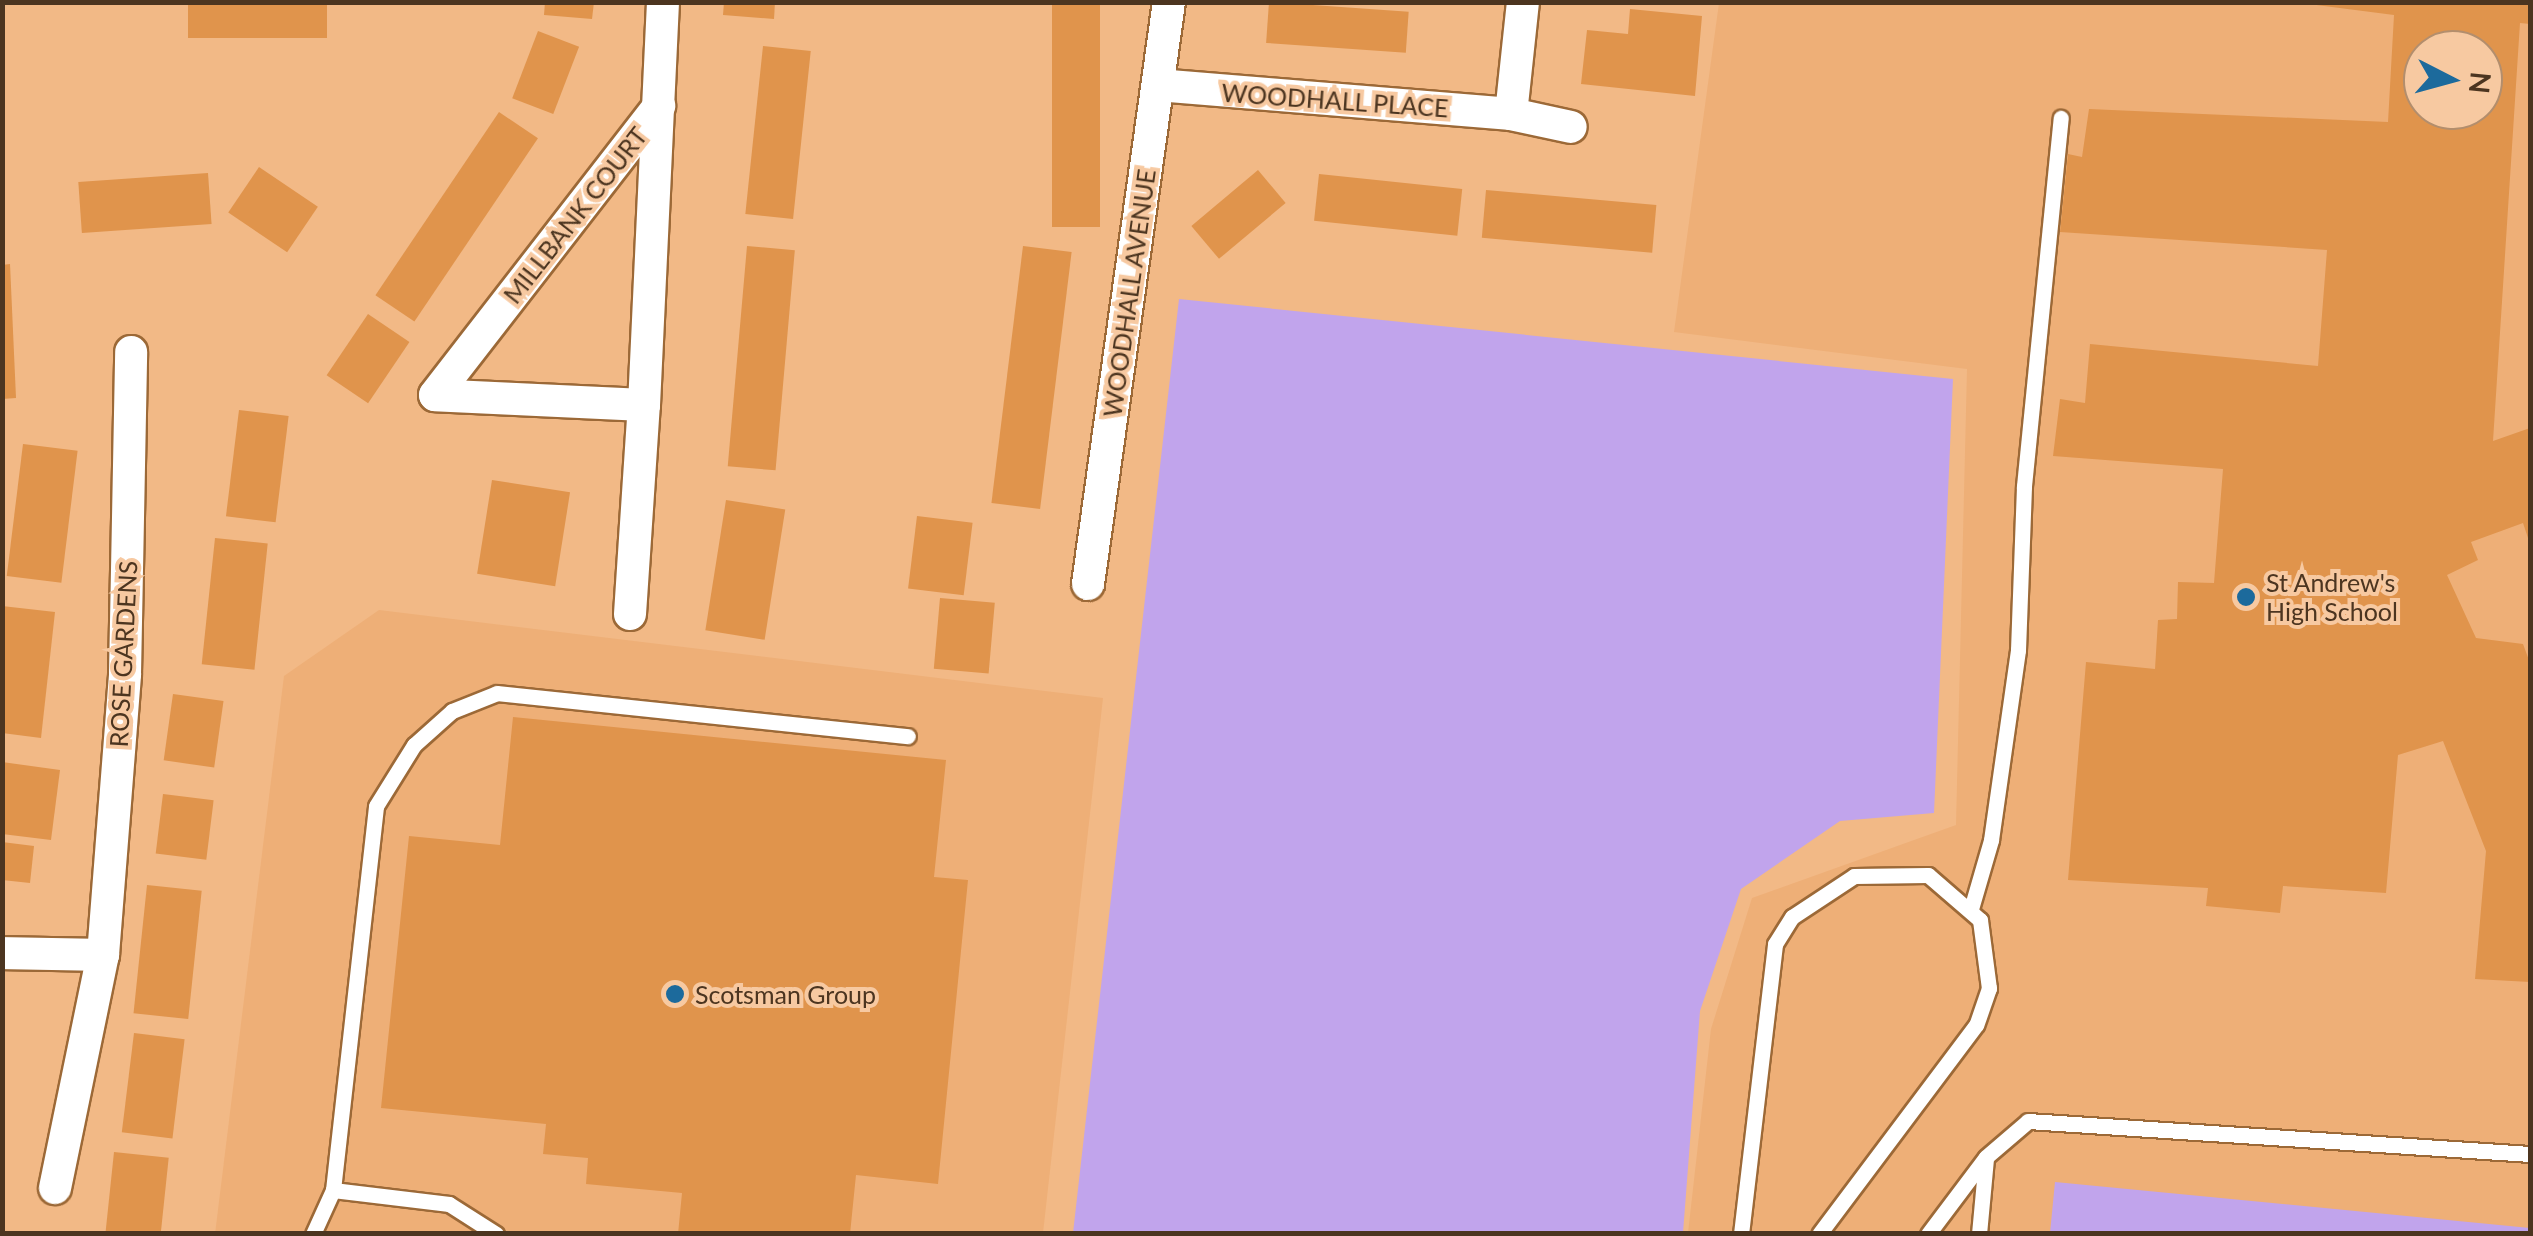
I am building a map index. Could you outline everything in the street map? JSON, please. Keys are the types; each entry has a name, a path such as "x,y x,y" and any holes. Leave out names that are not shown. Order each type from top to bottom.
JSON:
{"street":[{"path":"660,106 663,2"},
{"name":"WOODHALL AVENUE","path":"1088,584 1168,2"},
{"path":"1511,114 1522,2"},
{"name":"WOODHALL PLACE","path":"1158,86 1511,114 1571,127"},
{"name":"MILLBANK COURT","path":"644,406 434,395 660,106"},
{"name":"MILLBANK COURT","path":"630,614 660,106"},
{"name":"ROSE GARDENS","path":"55,1188 103,956 126,674 131,352"},
{"path":"2,953 103,956"}],"lane":[{"path":"1971,908 1991,840 2018,650 2024,486 2061,118"},
{"path":"313,1234 333,1190 376,806 414,745 452,710 497,693 908,736"},
{"path":"1741,1234 1775,944 1792,917 1854,876 1928,875 1971,908 1990,950 1976,1025 1819,1234"},
{"path":"1928,1234 1986,1157 2028,1121 2075,1118 2530,1154"},
{"path":"1978,1234 1986,1157"},
{"path":"333,1190 450,1204 496,1234"}],"shaded area":[{"name":"St Andrew's High School","path":"1719,3 2530,3 2530,1233 1688,1233 1711,1029 1752,898 1956,825 1967,369 1674,332"},
{"path":"1179,299 1953,379 1934,813 1840,821 1741,889 1700,1011 1683,1233 1073,1233"},
{"path":"379,610 1103,698 1043,1233 215,1234 284,676"},
{"path":"2055,1182 2530,1228 2530,1233 2050,1233"}],"building":[{"path":"188,2 327,2 327,38 188,38"},
{"path":"545,2 594,2 592,19 544,15"},
{"path":"724,2 775,2 774,19 723,15"},
{"path":"1052,2 1100,2 1100,227 1052,227"},
{"path":"1269,2 1409,12 1406,53 1266,43"},
{"path":"2293,2 2530,2 2530,24 2520,23 2493,441 2530,428 2530,544 2523,523 2471,542 2478,560 2447,575 2476,638 2523,644 2530,663 2530,982 2475,979 2486,851 2443,741 2398,755 2386,893 2283,886 2280,913 2206,906 2208,888 2068,880 2086,662 2155,669 2158,620 2177,619 2178,582 2214,583 2223,469 2053,456 2060,399 2085,403 2090,344 2318,366 2327,250 2060,232 2068,154 2082,157 2089,109 2388,122 2394,15"},
{"path":"1630,9 1702,16 1695,96 1581,84 1587,30 1628,34"},
{"path":"538,31 579,47 553,114 512,98"},
{"path":"763,46 811,51 793,219 745,214"},
{"path":"499,112 538,138 414,321 375,295"},
{"path":"259,167 318,207 287,252 228,213"},
{"path":"1258,170 1286,203 1219,259 1191,226"},
{"path":"208,173 212,224 82,233 78,182"},
{"path":"1319,174 1462,189 1457,236 1314,221"},
{"path":"1486,190 1656,205 1652,253 1482,238"},
{"path":"747,246 795,250 776,470 728,466"},
{"path":"1023,246 1072,252 1040,509 991,503"},
{"path":"10,264 16,398 2,399 2,265"},
{"path":"368,314 409,342 368,403 327,375"},
{"path":"239,410 289,416 276,522 226,516"},
{"path":"23,444 78,451 61,583 7,576"},
{"path":"492,480 570,492 555,586 477,574"},
{"path":"726,500 785,509 765,640 705,630"},
{"path":"917,516 973,523 964,595 908,588"},
{"path":"215,538 268,544 254,670 202,664"},
{"path":"940,598 995,603 989,674 934,669"},
{"path":"2,606 55,612 41,738 2,733"},
{"path":"173,694 224,701 214,767 164,760"},
{"name":"Scotsman Group","path":"513,717 946,760 934,877 968,880 938,1184 856,1175 850,1234 678,1234 682,1193 586,1184 588,1158 543,1154 546,1124 381,1108 409,836 500,845"},
{"path":"2,762 60,770 51,840 2,834"},
{"path":"163,794 214,800 206,860 156,854"},
{"path":"2,842 34,846 30,883 2,880"},
{"path":"147,885 202,891 188,1019 134,1013"},
{"path":"134,1033 185,1039 172,1138 122,1132"},
{"path":"114,1152 169,1158 161,1234 105,1234"}],"place":[{"name":"St Andrew's High School","path":"2246,597"},
{"name":"Scotsman Group","path":"675,994"}]}
